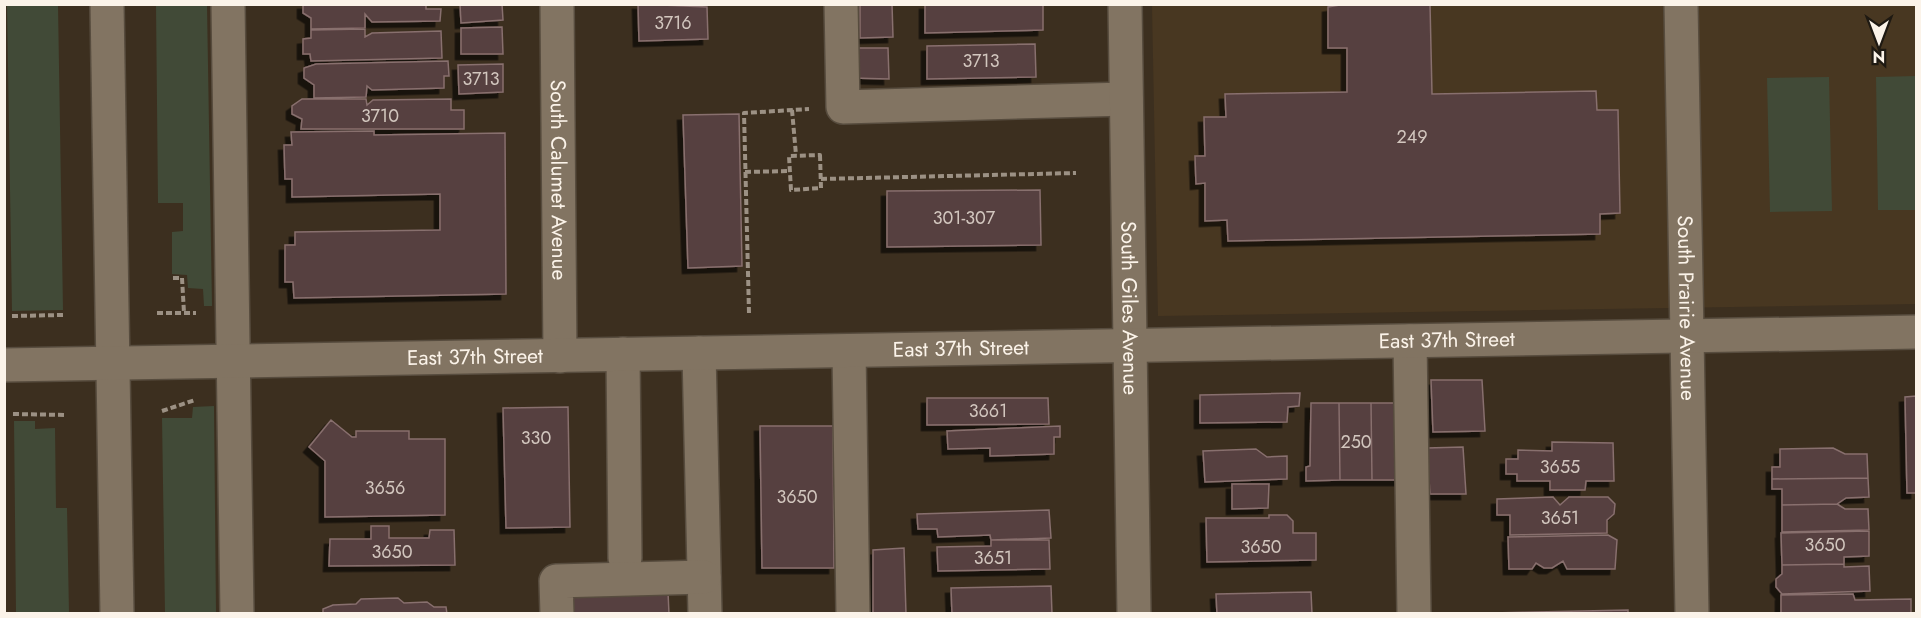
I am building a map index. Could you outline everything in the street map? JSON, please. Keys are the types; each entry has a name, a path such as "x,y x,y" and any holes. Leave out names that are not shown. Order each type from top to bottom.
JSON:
{"street":[{"path":"107,4 117,614"},
{"path":"228,4 237,614"},
{"name":"South Calumet Avenue","path":"557,4 560,356"},
{"path":"841,4 843,107 1126,99"},
{"name":"South Giles Avenue","path":"1125,4 1134,614"},
{"name":"South Prairie Avenue","path":"1681,4 1692,614"},
{"name":"East 37th Street","path":"4,365 1917,332"},
{"path":"1410,341 1414,614"},
{"path":"849,351 853,614"},
{"path":"699,353 705,614"},
{"path":"623,354 625,558"},
{"path":"557,614 556,581 704,577"}],"path":[{"path":"749,313 744,113 843,107"},
{"path":"792,110 796,155"},
{"path":"820,155 821,188 791,190 790,171 789,156 820,155"},
{"path":"745,172 790,171"},
{"path":"821,179 1076,173"},
{"path":"173,278 182,278 184,313"},
{"path":"157,313 202,313"},
{"path":"12,316 63,315"},
{"path":"162,411 193,400 203,400"},
{"path":"13,414 66,415"}],"shaded area":[{"path":"1152,5 1916,5 1916,304 1158,316"}],"green space":[{"path":"7,5 58,5 63,310 12,311"},
{"path":"156,5 207,5 212,306 204,306 203,289 188,288 187,275 172,274 172,232 183,231 183,203 158,203"},
{"path":"1916,76 1916,210 1878,210 1876,77"},
{"path":"1829,77 1832,211 1770,212 1767,78"},
{"path":"214,406 216,613 165,613 162,418 192,418 193,407"},
{"path":"14,421 35,421 35,429 55,428 56,508 67,508 69,613 16,613"}],"building":[{"path":"303,4 426,4 426,9 441,9 440,21 372,22 365,14 365,28 311,29 311,18 303,13"},
{"path":"460,4 502,4 503,20 461,23"},
{"path":"638,4 707,7 708,39 639,41"},
{"path":"860,4 892,4 893,37 860,38"},
{"path":"925,4 1043,4 1043,30 925,33"},
{"path":"1346,4 1430,4 1432,94 1596,91 1597,110 1618,110 1620,213 1600,214 1600,234 1228,241 1227,220 1205,221 1205,183 1196,184 1195,156 1205,156 1204,117 1226,117 1225,94 1347,92 1347,48 1328,48 1328,7"},
{"path":"502,27 503,54 461,54 461,28"},
{"path":"365,29 365,37 372,33 441,31 442,58 311,61 310,54 303,54 303,39 311,38 311,30"},
{"path":"1035,44 1036,77 927,79 927,46"},
{"path":"853,48 888,48 889,79 852,78"},
{"path":"448,61 449,76 444,76 444,88 372,90 367,86 366,97 314,98 314,85 304,78 304,68 316,64"},
{"path":"503,64 503,92 459,94 458,65"},
{"path":"302,99 366,99 367,105 373,100 451,99 451,110 464,110 464,129 301,129 302,119 292,114 292,106"},
{"path":"739,114 742,266 688,268 683,115"},
{"path":"374,131 374,135 505,133 506,294 294,298 293,282 285,282 285,245 295,245 295,232 440,230 440,194 292,197 292,179 285,179 284,145 292,145 291,132"},
{"path":"1040,190 1041,245 887,247 887,191"},
{"path":"1431,380 1482,380 1485,431 1433,432"},
{"path":"1300,393 1299,406 1288,407 1287,422 1200,423 1200,395"},
{"path":"1916,396 1916,493 1907,493 1905,397"},
{"path":"927,398 1048,398 1049,424 927,425"},
{"path":"1311,403 1339,403 1340,480 1306,481 1306,467 1310,466"},
{"path":"1339,403 1371,403 1372,480 1340,480"},
{"path":"1371,403 1397,403 1402,480 1372,480"},
{"path":"568,407 570,527 506,528 503,408"},
{"path":"331,420 352,437 356,437 356,431 409,431 409,439 445,439 445,515 325,517 325,461 309,447"},
{"path":"760,426 833,426 834,568 762,568"},
{"path":"1060,426 1060,437 1054,437 1054,454 990,456 990,448 948,449 947,431"},
{"path":"1552,442 1613,443 1614,481 1586,481 1585,490 1550,490 1550,481 1517,481 1517,474 1506,474 1506,459 1518,459 1518,450 1552,451"},
{"path":"1463,447 1466,494 1430,494 1427,448"},
{"path":"1833,448 1845,454 1867,454 1868,478 1772,479 1772,467 1780,467 1780,449"},
{"path":"1256,449 1267,457 1287,456 1287,479 1205,482 1203,451"},
{"path":"1868,478 1869,497 1846,498 1837,504 1782,505 1782,489 1772,489 1772,479"},
{"path":"1232,484 1269,484 1268,508 1232,509"},
{"path":"1553,497 1560,505 1569,497 1608,497 1615,504 1614,514 1607,520 1607,533 1510,535 1510,515 1497,515 1497,499"},
{"path":"1837,504 1845,509 1868,509 1869,530 1782,532 1782,505"},
{"path":"1049,510 1051,538 991,540 990,535 938,537 937,529 918,529 917,514"},
{"path":"1269,515 1287,515 1293,521 1293,533 1316,533 1316,560 1207,562 1206,518 1269,518"},
{"path":"371,526 389,526 389,538 429,538 430,530 454,530 455,565 329,566 330,539 371,539"},
{"path":"1869,531 1869,556 1844,557 1844,564 1782,565 1781,533"},
{"path":"1608,535 1617,540 1615,569 1567,569 1563,561 1552,568 1544,568 1536,563 1532,569 1509,569 1508,537"},
{"path":"991,540 1049,540 1050,569 938,571 937,547 991,546"},
{"path":"904,548 906,614 873,614 873,550"},
{"path":"1844,564 1844,567 1869,566 1870,591 1782,594 1776,587 1776,579 1782,574 1782,565"},
{"path":"1051,586 1052,614 952,614 951,588"},
{"path":"668,592 669,614 573,614 573,594"},
{"path":"1311,592 1312,614 1217,614 1216,594"},
{"path":"1853,594 1855,600 1911,599 1911,614 1781,614 1781,595"},
{"path":"398,598 404,603 427,602 434,607 446,607 447,614 323,614 323,609 333,605 356,604 361,599"},
{"path":"1628,610 1628,614 1492,613"}]}
